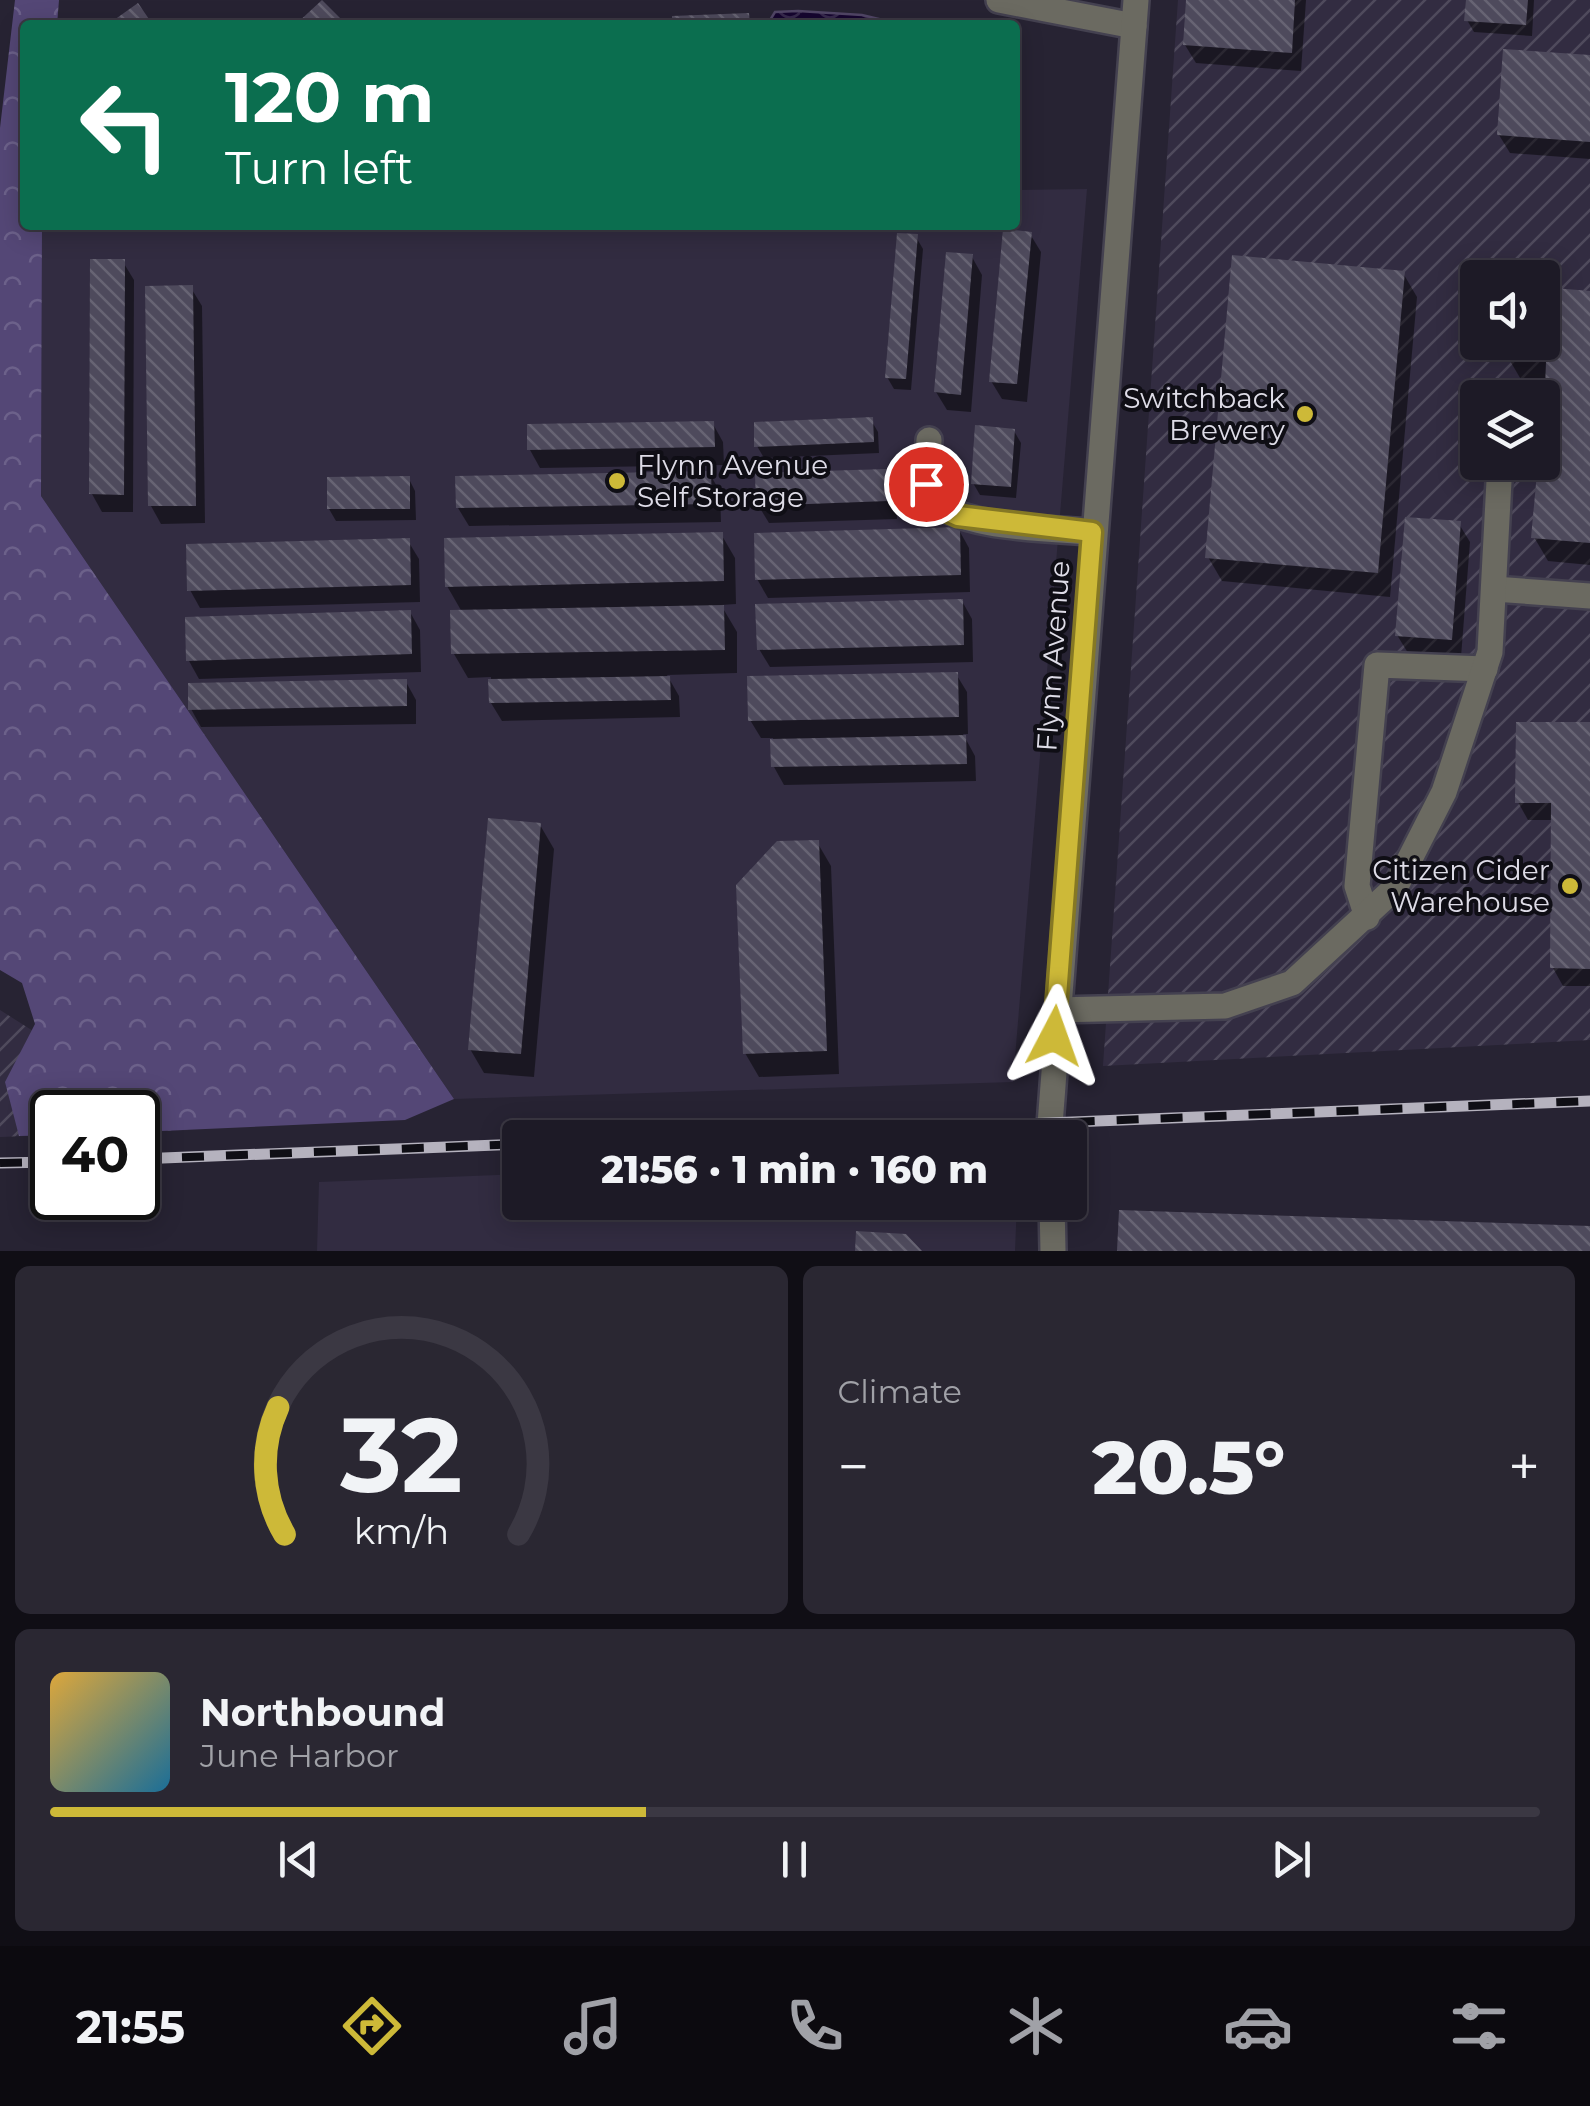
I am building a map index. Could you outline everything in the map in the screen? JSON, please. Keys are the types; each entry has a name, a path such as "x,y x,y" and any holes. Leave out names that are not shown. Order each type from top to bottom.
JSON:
{"street":[{"path":"999,0 1135,13"},
{"name":"Flynn Avenue","path":"1051,1120 1092,532 1135,13"},
{"path":"929,440 926,484 940,508 958,516 1012,525 1092,532"},
{"path":"1056,1010 1224,1006 1292,983 1395,888 1444,792 1485,669 1494,589 1499,480"},
{"path":"1494,589 1590,596"},
{"path":"1367,917 1357,886 1377,664 1485,669"},
{"path":"1052,1220 1053,1251"}],"shaded area":[{"path":"1178,0 1590,0 1590,1040 1103,1066"},
{"path":"1087,189 1013,1082 454,1099 41,496 42,230 1020,230 1020,190"},
{"path":"0,1010 126,1090 30,1090 30,1136 0,1137"},
{"path":"160,1112 189,1130 160,1131"},
{"path":"502,1175 502,1220 1016,1220 1015,1251 317,1251 319,1182"}],"green space":[{"path":"15,0 59,0 57,20 20,20 20,230 42,230 41,496 454,1099 405,1120 160,1131 160,1090 30,1090 30,1136 19,1136 5,1082 35,1024 22,983 0,970 0,128"}],"water":[{"path":"775,12 862,15 883,20 770,20"}],"building":[{"path":"322,0 342,20 300,20"},
{"path":"1186,0 1295,0 1292,53 1183,45"},
{"path":"1466,0 1528,0 1526,25 1464,21"},
{"path":"138,3 150,20 114,20"},
{"path":"749,13 750,20 672,20 672,16"},
{"path":"1503,49 1590,55 1590,142 1497,135"},
{"path":"1003,230 1032,232 1017,384 989,382"},
{"path":"897,233 918,234 906,379 885,378"},
{"path":"946,252 973,254 961,395 934,392"},
{"name":"Switchback Brewery","path":"1232,255 1405,271 1378,573 1205,558"},
{"path":"90,259 125,259 124,495 89,494"},
{"path":"193,285 196,506 148,506 145,286"},
{"path":"1560,288 1590,291 1590,543 1531,538 1536,480 1560,480 1560,380 1545,380 1546,362 1519,360 1560,360"},
{"path":"873,417 874,442 754,447 754,422"},
{"path":"714,421 715,447 527,450 527,424"},
{"path":"975,425 1015,429 1011,487 971,484"},
{"path":"887,469 888,501 756,506 755,473"},
{"path":"711,471 712,504 456,508 455,476"},
{"path":"410,476 410,509 327,509 327,477"},
{"path":"1405,517 1461,521 1452,640 1395,636"},
{"path":"960,527 961,575 755,580 754,533"},
{"path":"723,532 724,581 445,587 444,538"},
{"path":"410,538 411,585 187,591 186,544"},
{"path":"963,599 964,645 757,650 755,604"},
{"path":"724,605 725,650 451,654 450,610"},
{"path":"411,610 412,654 186,661 185,617"},
{"path":"958,672 959,717 748,721 747,676"},
{"path":"670,676 671,700 489,703 488,679"},
{"path":"407,679 407,706 188,710 188,683"},
{"name":"Citizen Cider Warehouse","path":"1516,722 1590,722 1590,969 1550,968 1551,803 1515,803"},
{"path":"966,735 967,764 771,767 770,739"},
{"path":"488,818 541,823 521,1054 468,1050"},
{"path":"819,840 827,1051 743,1054 736,885 777,841"},
{"path":"1119,1210 1590,1226 1590,1251 1117,1251"},
{"path":"856,1231 906,1234 922,1251 855,1251"}],"railway":[{"path":"1087,1121 1590,1101"},
{"path":"160,1158 502,1145"},
{"path":"0,1163 30,1162"}],"place":[{"name":"Switchback Brewery","path":"1305,414"},
{"name":"Flynn Avenue Self Storage","path":"617,481"},
{"name":"Citizen Cider Warehouse","path":"1570,886"}],"route":[{"path":"926,484 940,508 958,516 1092,532 1054,1036"}]}
